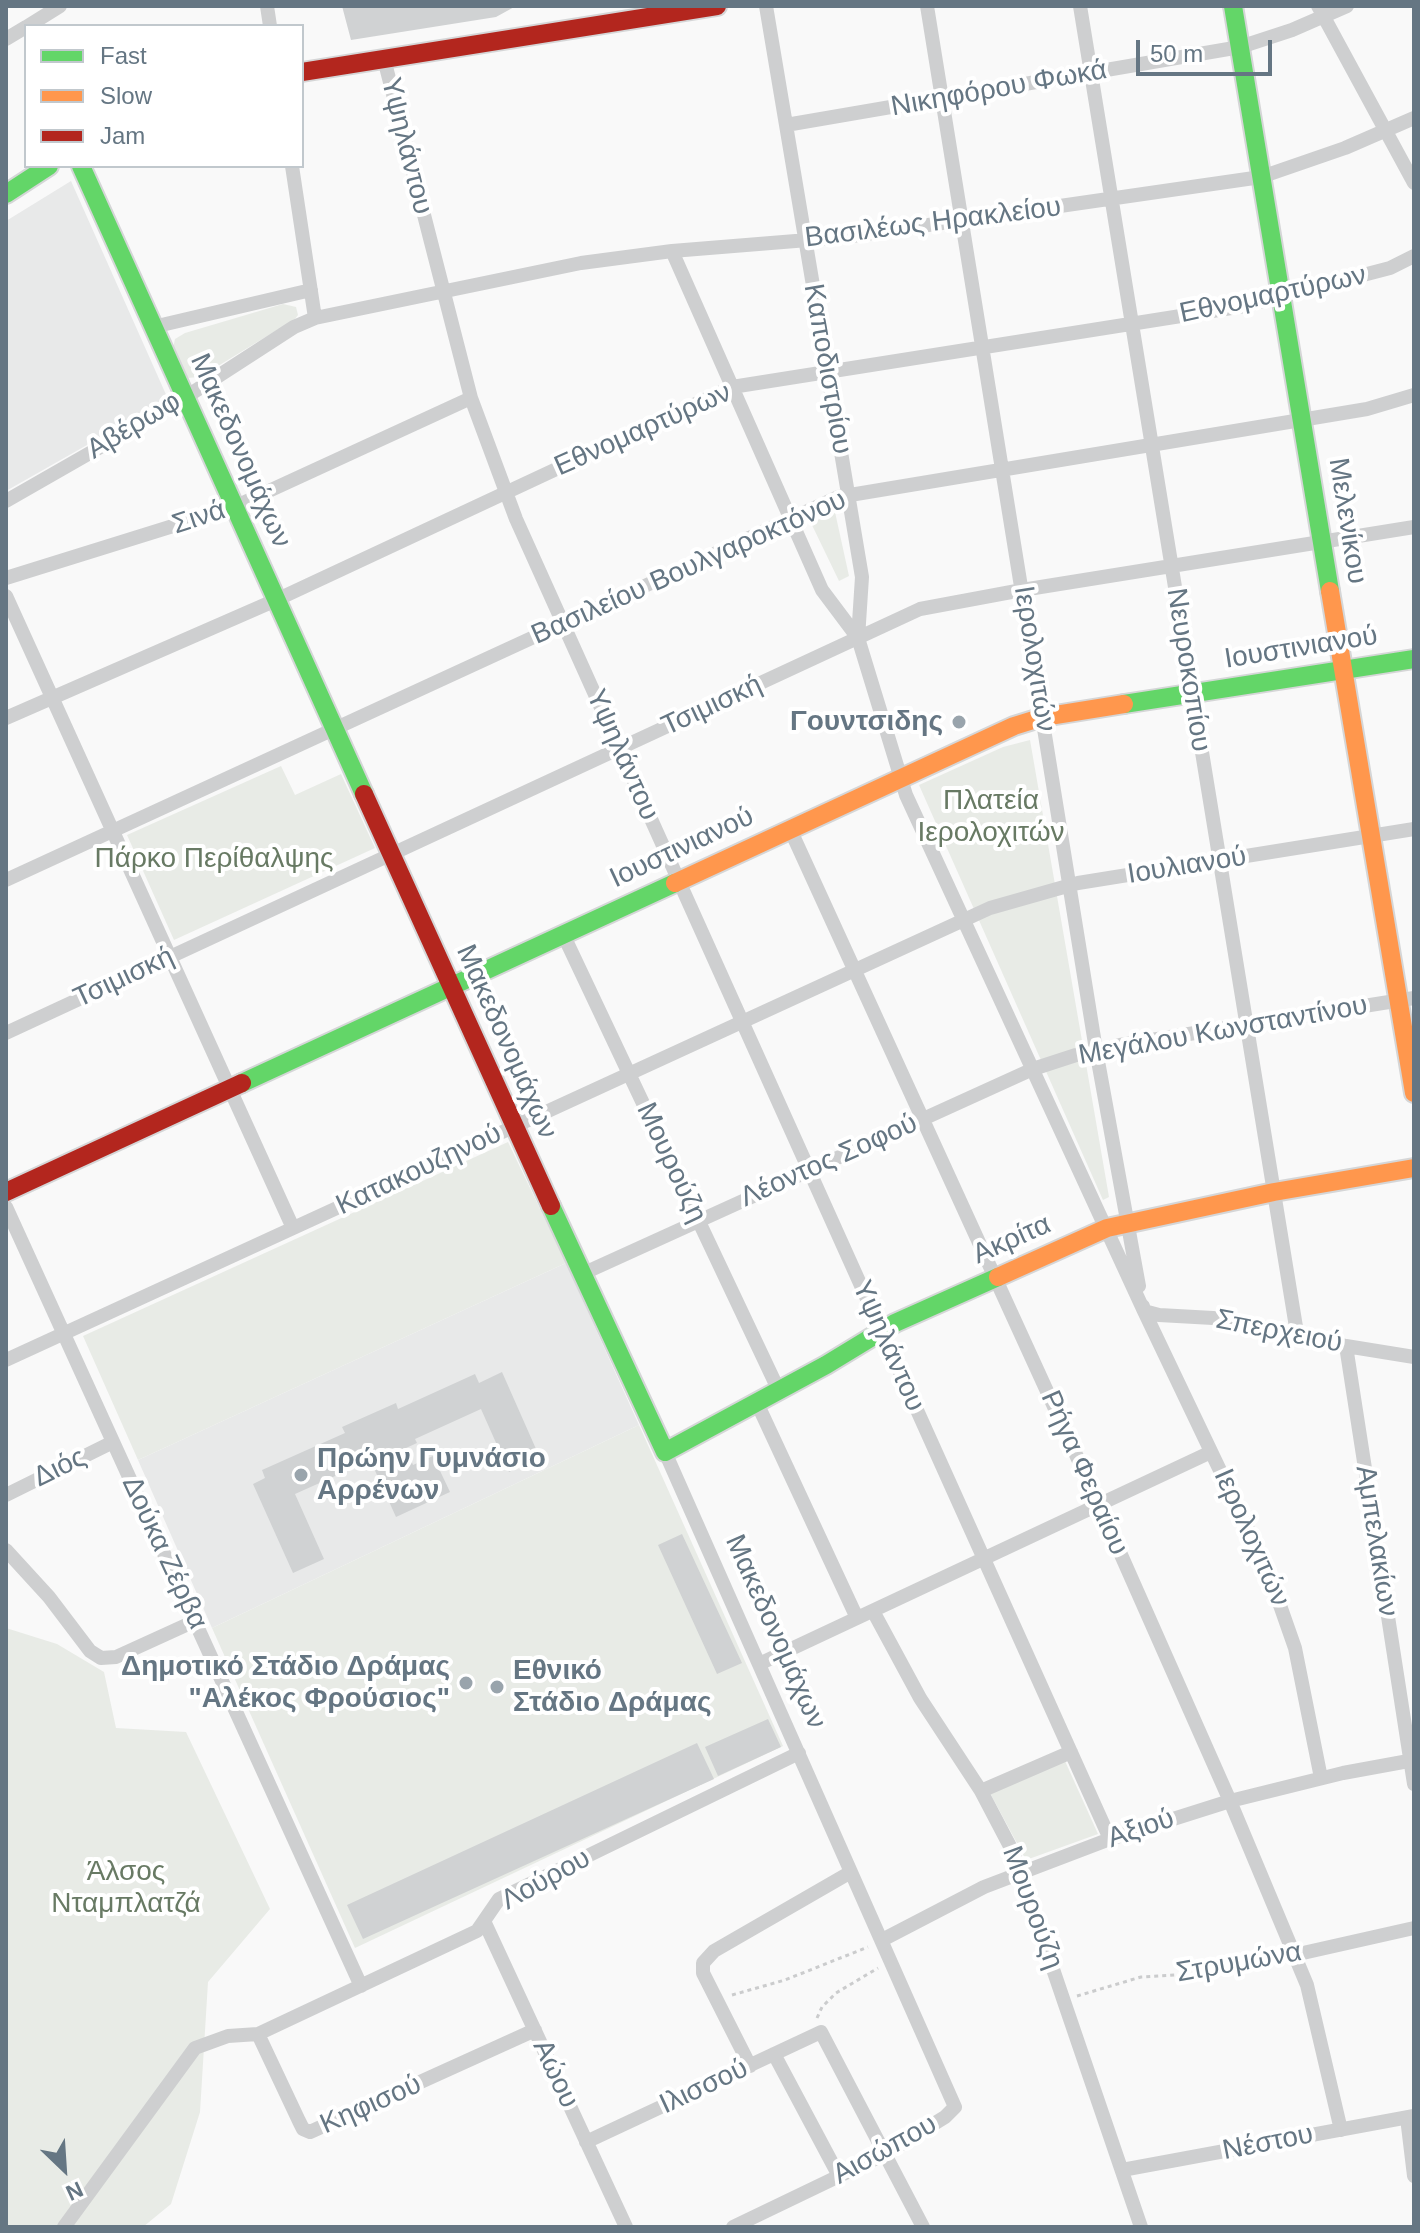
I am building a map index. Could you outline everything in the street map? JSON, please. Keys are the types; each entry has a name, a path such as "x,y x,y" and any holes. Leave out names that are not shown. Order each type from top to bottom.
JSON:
{"street":[{"path":"47,15 60,6"},
{"path":"304,72 632,13 717,6"},
{"name":"Καποδιστρίου","path":"766,6 862,577 858,638"},
{"name":"Ιερολοχιτών","path":"927,6 1096,1050 1144,1311"},
{"name":"Νευροκοπίου","path":"1080,6 1297,1333"},
{"name":"Μελενίκου","path":"1233,6 1371,836 1406,999 1414,1093"},
{"name":"Νικηφόρου Φωκά","path":"786,125 1240,47 1321,12 1347,6"},
{"path":"1321,12 1414,183"},
{"path":"6,39 24,28"},
{"name":"Υψηλάντου","path":"384,59 471,398 505,492 1110,1839"},
{"name":"Βασιλέως Ηρακλείου","path":"441,290 581,263 962,221 1261,177 1414,118"},
{"path":"6,194 46,168"},
{"name":"Μακεδονομάχων","path":"82,168 450,986 665,1452 882,1940"},
{"path":"292,168 315,318"},
{"path":"672,251 826,598 858,638"},
{"name":"Εθνομαρτύρων","path":"6,718 276,600 732,387 1244,306 1390,268 1414,256"},
{"path":"153,327 311,290"},
{"name":"Αβέρωφ","path":"6,501 185,397 294,327 315,318 441,290"},
{"name":"Βασιλείου Βουλγαροκτόνου","path":"6,880 791,518 848,495 1367,409 1414,395"},
{"name":"Σινά","path":"6,578 234,507 471,398"},
{"name":"Τσιμισκή","path":"6,1033 927,607 1414,527"},
{"path":"6,596 293,1228"},
{"name":"Ιερολοχιτών","path":"858,638 899,778 1144,1311 1268,1571 1289,1624 1321,1778"},
{"name":"Ιουστινιανού","path":"6,1192 997,733 1043,717 1414,659"},
{"name":"Ρήγα Φεραίου","path":"790,829 1099,1505 1230,1801 1309,1992 1341,2130"},
{"name":"Ιουλιανού","path":"963,919 1071,884 1414,829"},
{"name":"Κατακουζηνού","path":"6,1360 963,919"},
{"name":"Μουρούζη","path":"563,934 779,1391"},
{"name":"Μεγάλου Κωνσταντίνου","path":"1033,1069 1096,1050 1406,999"},
{"name":"Λέοντος Σοφού","path":"582,1274 1033,1069"},
{"name":"Ακρίτα","path":"665,1452 779,1391 895,1323 1107,1228 1274,1192 1414,1168"},
{"name":"Δούκα Ζέρβα","path":"6,1207 361,1986"},
{"name":"Σπερχειού","path":"1144,1311 1226,1320 1414,1357"},
{"name":"Αμπελακίων","path":"1346,1346 1414,1784"},
{"path":"757,1403 857,1618"},
{"name":"Διός","path":"6,1495 113,1442"},
{"path":"759,1664 1211,1452"},
{"path":"6,1550 33,1578 90,1651 101,1658 116,1657 195,1621"},
{"name":"Μουρούζη","path":"873,1611 926,1709 981,1791 1007,1838 1065,1999 1141,2227"},
{"path":"981,1791 1071,1752"},
{"name":"Λούρου","path":"64,2227 195,2048 228,2036 258,2034 477,1931 499,1899 799,1753"},
{"name":"Αξιού","path":"882,1940 947,1904 1020,1872 1110,1839 1230,1801 1321,1778 1412,1760"},
{"path":"750,2066 716,1999 703,1963 709,1954 851,1872"},
{"name":"Αώου","path":"484,1921 626,2227"},
{"name":"Στρυμώνα","path":"1294,1955 1414,1928"},
{"name":"Αισώπου","path":"733,2227 885,2154 945,2117 955,2107 882,1940"},
{"name":"Κηφισού","path":"258,2034 303,2129 310,2132 535,2030"},
{"path":"821,2032 923,2227"},
{"name":"Ιλισσού","path":"586,2142 821,2032"},
{"path":"774,2054 839,2176"},
{"path":"1410,2117 1414,2176"},
{"name":"Νέστου","path":"1122,2170 1410,2117"}],"path":[{"path":"716,1999 826,1965 882,1940"},
{"name":"Στρυμώνα","path":"1065,1999 1141,1977 1210,1973 1294,1955"},
{"path":"821,2032 817,2019 828,2000 891,1961"}],"shaded area":[{"path":"71,181 168,399 6,491 6,221"},
{"path":"566,1263 639,1425 212,1628 138,1460"}],"green space":[{"path":"283,304 296,307 298,315 295,319 200,377 187,378 173,348 175,339 185,333"},
{"path":"835,512 849,576 839,581 811,523"},
{"name":"Πλατεία Ιερολοχιτών","path":"1030,740 1109,1197 1103,1200 919,785 1003,747"},
{"name":"Πάρκο Περίθαλψης","path":"281,766 295,795 341,774 375,848 174,940 127,835"},
{"path":"508,1142 566,1263 138,1460 83,1336"},
{"name":"Εθνικό Στάδιο Δράμας","path":"639,1425 783,1746 355,1948 212,1628"},
{"name":"Άλσος Νταμπλατζά","path":"6,1628 57,1644 104,1672 116,1728 186,1732 270,1909 208,1982 200,2112 171,2204 143,2227 6,2227"},
{"path":"1065,1761 1098,1834 1026,1860 990,1793"}],"building":[{"path":"342,6 516,6 496,17 351,40"},
{"name":"Πρώην Γυμνάσιο Αρρένων","path":"502,1372 540,1458 509,1472 481,1409 415,1439 417,1443 406,1448 413,1465 433,1456 450,1492 396,1517 372,1464 364,1468 362,1464 295,1494 324,1559 293,1573 253,1484 265,1478 262,1470 345,1433 342,1427 396,1403 398,1409 475,1374 479,1383"},
{"path":"682,1534 742,1663 717,1674 658,1545"},
{"path":"768,1719 781,1747 718,1776 705,1747"},
{"path":"697,1743 714,1779 363,1939 347,1905"}],"traffic: fast":[{"path":"1233,6 1330,591"},
{"path":"6,194 46,168"},
{"path":"82,168 364,794"},
{"path":"1124,704 1414,659"},
{"path":"242,1083 675,883"},
{"path":"551,1206 665,1452 826,1365 895,1323 998,1277"}],"traffic: slow":[{"path":"1330,591 1414,1093"},
{"path":"675,883 1014,726 1043,717 1124,704"},
{"path":"998,1277 1107,1228 1274,1192 1414,1168"}],"traffic: jam":[{"path":"304,72 717,6"},
{"path":"364,794 551,1206"},
{"path":"6,1192 242,1083"}],"place":[{"name":"Γουντσιδης","path":"959,722"},
{"name":"Πρώην Γυμνάσιο Αρρένων","path":"301,1475"},
{"name":"Δημοτικό Στάδιο Δράμας \"Αλέκος Φρούσιος\"","path":"466,1683"},
{"name":"Εθνικό Στάδιο Δράμας","path":"497,1687"}]}
